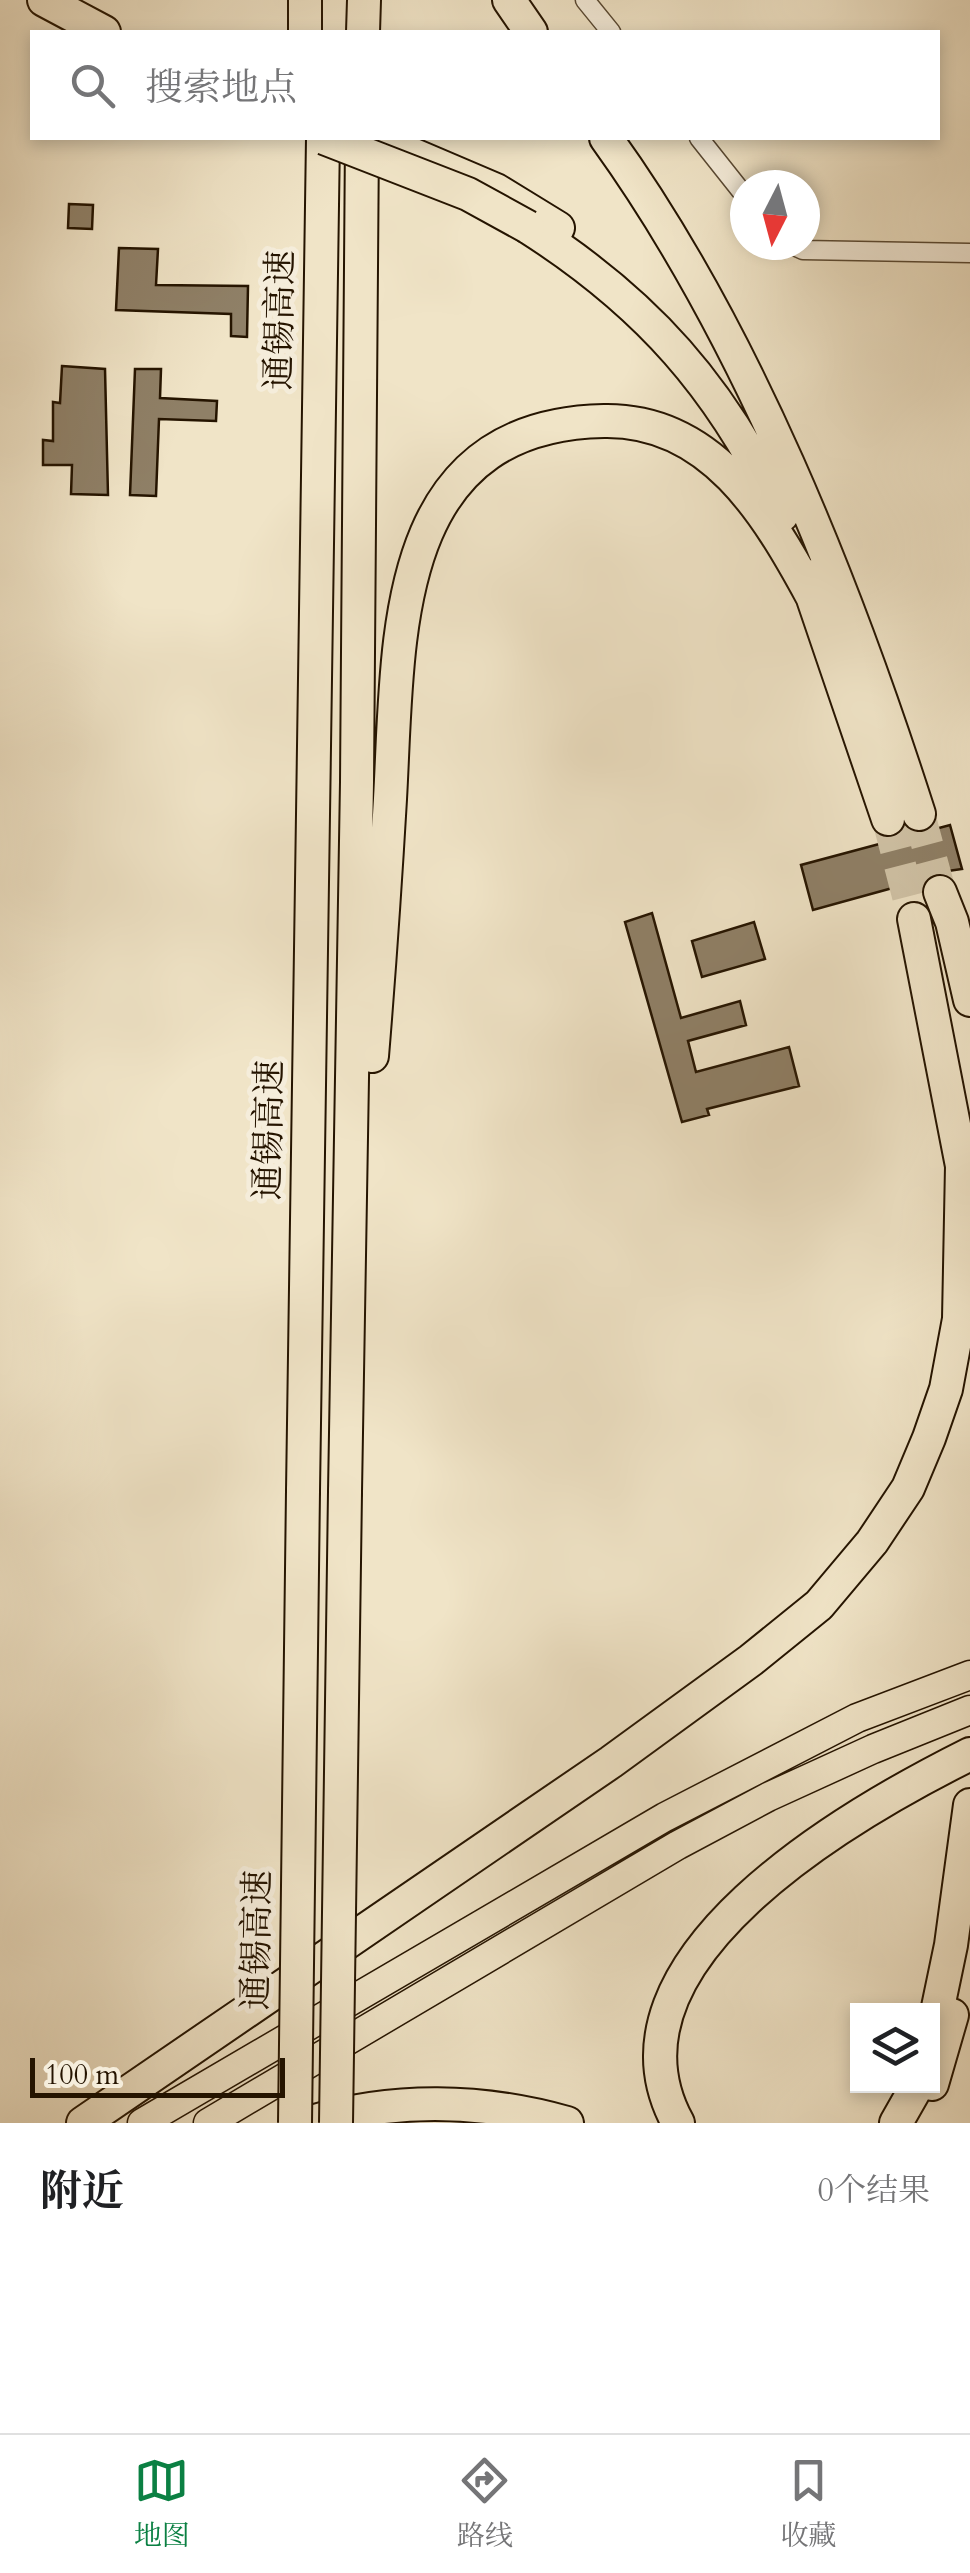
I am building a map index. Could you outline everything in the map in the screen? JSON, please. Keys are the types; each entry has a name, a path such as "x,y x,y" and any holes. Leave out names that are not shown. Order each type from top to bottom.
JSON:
{"highway":[{"path":"19,0 85,30"},
{"path":"44,0 86,30"},
{"path":"305,0 306,30"},
{"path":"324,0 324,30"},
{"path":"363,30 364,0"},
{"path":"509,0 530,30"},
{"path":"308,140 318,502"},
{"name":"通锡高速","path":"295,2123 323,140"},
{"path":"328,140 532,219"},
{"path":"336,2123 362,140"},
{"path":"379,140 482,184 532,219 680,351 742,437 876,682 903,816"},
{"path":"607,140 688,267 782,453 821,584"},
{"path":"347,1330 385,888 403,608 425,534 444,503 487,456 544,428 611,421 650,426 683,439 710,456 736,480 821,584"},
{"path":"940,892 952,922 970,1000"},
{"path":"914,919 970,1198"},
{"path":"83,2123 611,1762 752,1660 819,1605 872,1542 908,1488 946,1389 959,1319 962,1166"},
{"path":"678,2123 661,2075 660,2038 670,2001 690,1960 722,1923 772,1879 848,1823 970,1754"},
{"path":"940,2059 962,1937 970,1805"},
{"path":"940,2010 962,1937"},
{"path":"896,2123 913,2093"},
{"path":"914,2123 928,2093"},
{"path":"308,2123 384,2106 421,2104 480,2105 566,2123"}],"main road":[{"path":"142,2123 694,1800 857,1718 970,1675"},
{"path":"208,2123 678,1845 873,1748 970,1710"}],"street":[{"path":"585,0 609,30"},
{"path":"701,140 730,177"},
{"path":"820,250 970,253"}],"building":[{"path":"69,204 93,205 92,229 68,228"},
{"path":"119,248 158,249 156,285 248,286 247,337 231,336 231,314 116,310"},
{"path":"62,366 105,369 108,495 71,494 72,465 43,465 43,440 53,441 53,402 60,403"},
{"path":"135,369 161,369 160,398 217,401 216,421 159,419 156,496 130,495"},
{"path":"950,825 962,869 934,873 925,879 813,910 801,865"},
{"path":"652,913 681,1018 740,1001 746,1025 688,1041 696,1072 789,1047 799,1086 707,1109 709,1115 682,1122 625,922"},
{"path":"754,922 765,959 702,977 692,941"}],"tunnel":[{"path":"919,814 940,892"},
{"path":"888,819 914,919"}]}
